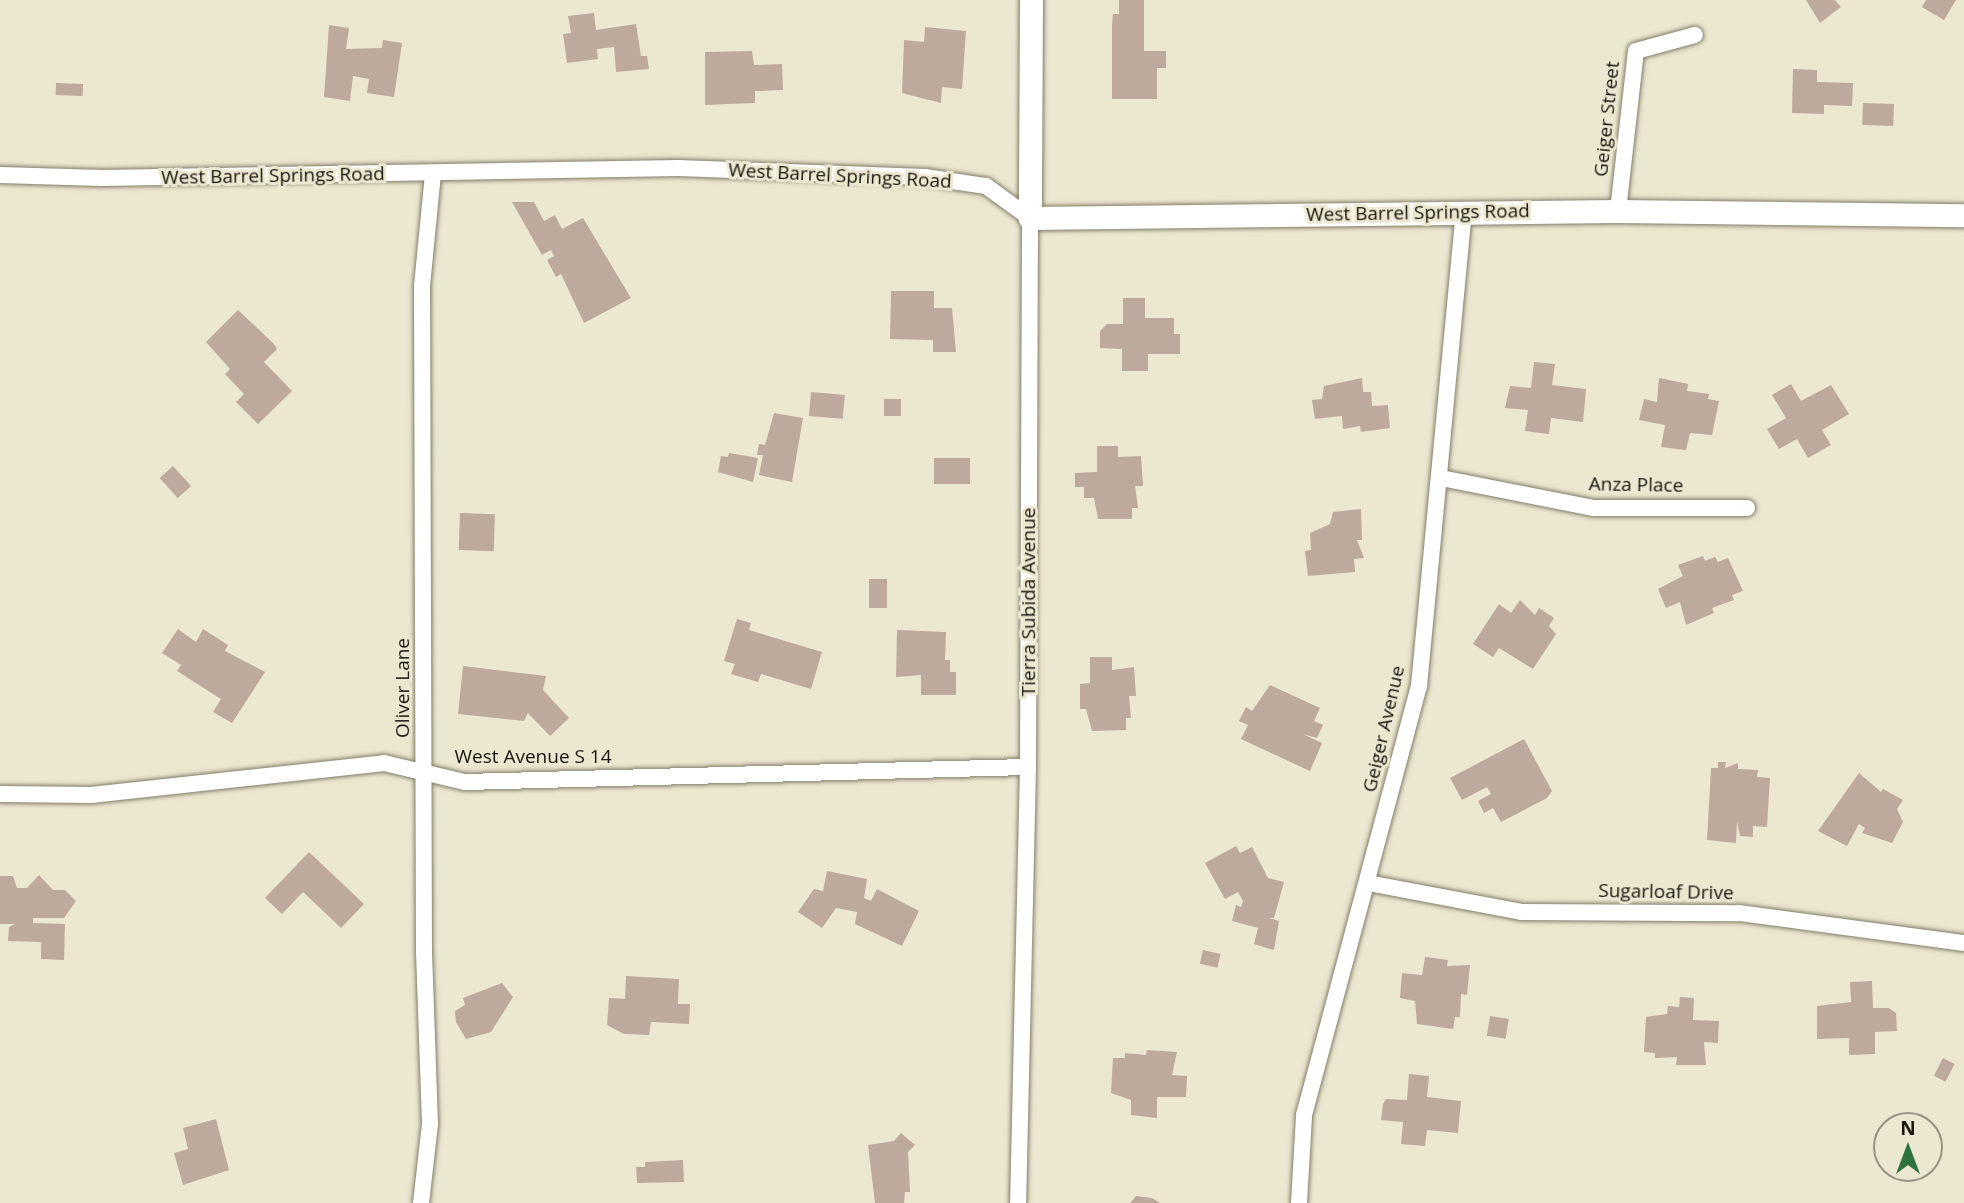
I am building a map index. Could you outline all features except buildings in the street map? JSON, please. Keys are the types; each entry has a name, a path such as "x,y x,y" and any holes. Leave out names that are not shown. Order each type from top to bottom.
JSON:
{"street":[{"name":"Tierra Subida Avenue","path":"1018,1203 1028,767 1031,0"},
{"name":"Geiger Street","path":"1618,211 1636,51 1695,34"},
{"name":"West Barrel Springs Road","path":"0,175 102,178 678,168 925,177 986,186 1030,218 1618,211 1964,215"},
{"name":"Oliver Lane","path":"421,1203 429,1124 422,286 432,174"},
{"name":"Geiger Avenue","path":"1299,1203 1304,1115 1419,686 1441,478 1464,213"},
{"name":"Anza Place","path":"1441,478 1594,508 1747,508"},
{"name":"West Avenue S 14","path":"0,794 91,795 384,763 424,775 465,782 1028,767"},
{"name":"Sugarloaf Drive","path":"1368,883 1521,912 1739,913 1964,943"}]}
